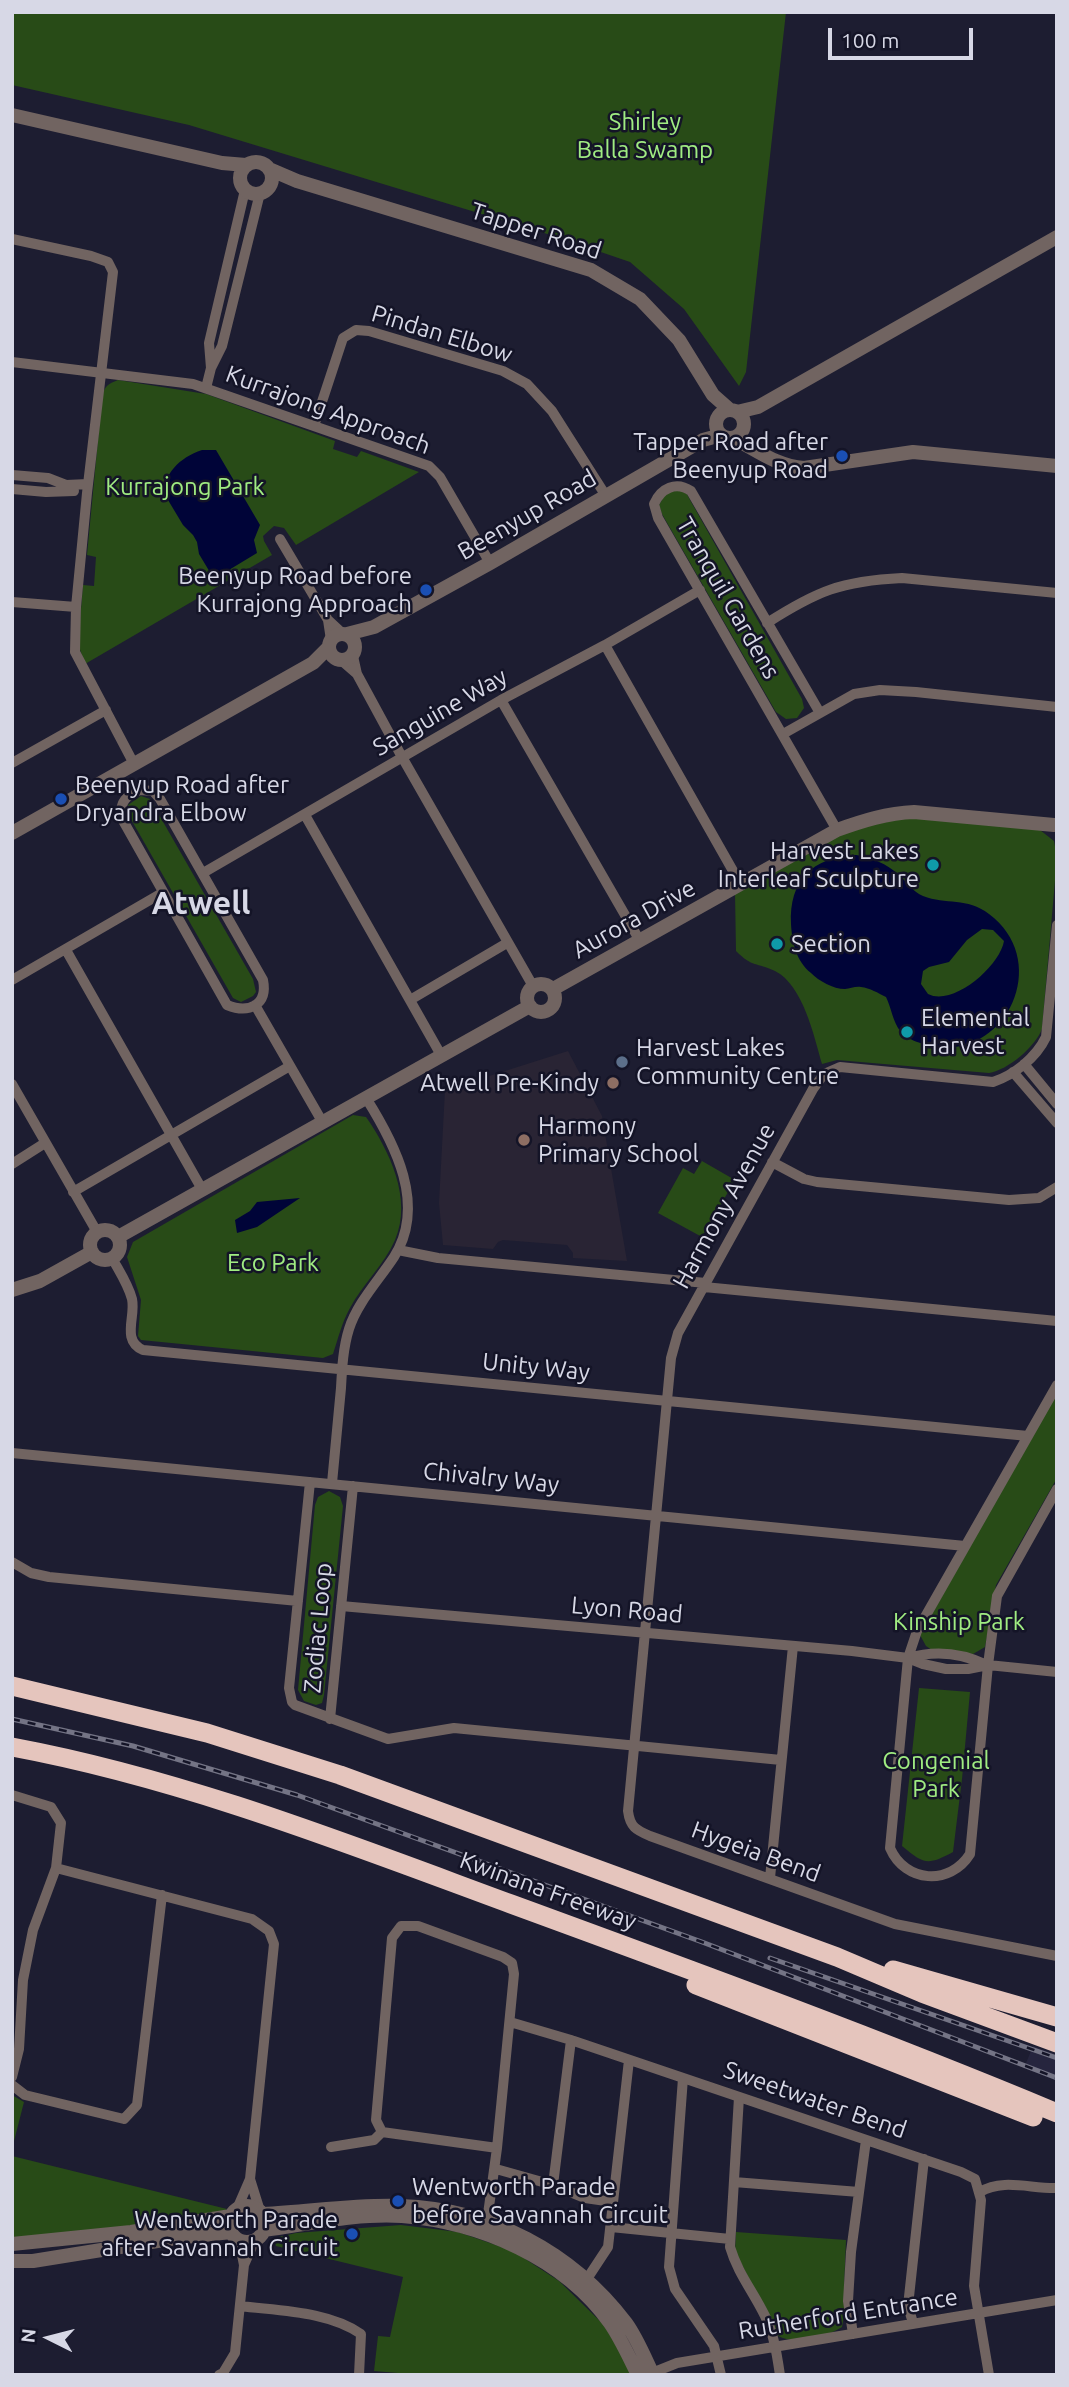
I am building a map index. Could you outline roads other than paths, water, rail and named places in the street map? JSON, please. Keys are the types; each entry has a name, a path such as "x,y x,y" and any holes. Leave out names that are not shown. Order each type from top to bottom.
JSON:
{"highway":[{"name":"Kwinana Freeway","path":"12,1686 207,1733 340,1776 837,1957 922,1993 1057,2043"},
{"name":"Kwinana Freeway","path":"12,1747 56,1755 195,1793 337,1840 783,2004 1057,2113"},
{"path":"587,1932 608,1947 749,2007 1057,2126"},
{"path":"837,1957 855,1959 1057,2017"}],"street":[{"path":"12,115 222,163 246,165"},
{"name":"Tapper Road","path":"246,165 258,162 297,181 591,270 640,299 679,340 730,423"},
{"path":"222,163 254,187"},
{"path":"206,388 211,368 222,346 254,187 242,169 246,165"},
{"path":"254,187 271,179 269,169"},
{"name":"Tapper Road","path":"254,187 297,181"},
{"name":"Beenyup Road","path":"12,833 491,563 1057,237"},
{"path":"12,239 91,256 108,262 113,272 87,489 76,607 75,652 134,764"},
{"name":"Pindan Elbow","path":"314,425 343,338 355,330 369,331 503,371 527,384 552,411 606,496"},
{"name":"Kurrajong Approach","path":"12,362 193,384 433,469 491,563"},
{"path":"730,423 751,447 778,463 804,468 913,452 1057,466"},
{"path":"12,475 48,478 87,489"},
{"name":"Tranquil Gardens","path":"820,713 691,491 684,486 669,487 656,498 655,510 837,830"},
{"path":"12,489 46,492 87,489"},
{"path":"279,539 328,620 402,757 533,986"},
{"path":"767,623 808,597 834,587 882,579 902,578 1057,593"},
{"name":"Sanguine Way","path":"203,873 501,700 605,645 700,590"},
{"path":"12,602 76,607"},
{"path":"605,645 741,885"},
{"path":"783,734 854,694 880,690 1057,707"},
{"path":"501,700 640,941"},
{"path":"12,763 106,710"},
{"path":"140,790 153,791 160,799 203,873 263,980 265,991 261,1001 249,1009 227,1005 163,893 121,817 120,805 128,795 140,790"},
{"name":"Aurora Drive","path":"553,989 837,830 906,812 1056,826"},
{"path":"305,815 441,1055"},
{"path":"12,980 163,893"},
{"name":"Harmony Avenue","path":"644,1633 674,1344 813,1089 824,1074 841,1067 983,1082 1002,1079 1013,1072 1037,1051 1046,1037 1057,925"},
{"path":"410,1000 507,943"},
{"path":"66,950 203,1191"},
{"path":"546,984 553,989 555,1001 548,1010 536,1011 530,1006 528,993 533,986 546,984"},
{"path":"255,1005 323,1123"},
{"path":"118,1237 530,1006"},
{"path":"1024,1064 1057,1104"},
{"path":"73,1192 290,1066"},
{"path":"1013,1072 1057,1123"},
{"path":"12,1084 97,1231"},
{"path":"332,1483 342,1369 349,1328 398,1250 406,1233 408,1213 401,1166 387,1131 366,1098"},
{"path":"12,1164 46,1143"},
{"path":"772,1163 804,1179 817,1182 1009,1200 1039,1198 1057,1187"},
{"path":"97,1231 111,1231 118,1237 120,1247 112,1258 99,1258 92,1252 90,1243 97,1231"},
{"path":"398,1250 438,1258 1057,1321"},
{"path":"12,1290 40,1281 92,1252"},
{"name":"Unity Way","path":"112,1258 132,1297 131,1338 139,1348 1028,1436"},
{"path":"1057,1385 917,1631 908,1658 890,1848 899,1864 911,1872 936,1877 962,1866 970,1854 988,1665 1000,1588 1057,1489"},
{"name":"Chivalry Way","path":"12,1453 965,1546"},
{"name":"Zodiac Loop","path":"310,1482 289,1688 295,1705 330,1719 353,1486"},
{"path":"12,1562 31,1573 49,1577 298,1601"},
{"name":"Lyon Road","path":"341,1606 793,1646 908,1658 946,1669 968,1670 988,1665 1057,1672"},
{"name":"Hygeia Bend","path":"644,1633 628,1811 629,1821 635,1830 895,1924 1057,1956"},
{"path":"770,1878 793,1646"},
{"path":"330,1719 388,1739 454,1728 781,1760"},
{"path":"12,1795 51,1807 61,1823 56,1867 33,1930 23,1980 19,2049 12,2077"},
{"path":"56,1867 252,1919 269,1931 274,1944 250,2179 229,2224 244,2265"},
{"path":"12,2085 25,2095 124,2119 137,2105 162,1895"},
{"path":"382,2132 376,2120 392,1938 401,1926 418,1926 503,1957 512,1963 514,1974 496,2169 486,2228"},
{"name":"Sweetwater Bend","path":"510,2022 571,2040 961,2172 975,2179 980,2192"},
{"path":"553,2185 571,2040"},
{"path":"584,2284 608,2247 629,2060"},
{"path":"683,2078 669,2267 675,2289 714,2346 721,2375"},
{"path":"739,2097 730,2247 737,2270 765,2316 780,2375"},
{"path":"331,2147 374,2140 382,2132"},
{"path":"382,2132 497,2148"},
{"path":"853,2334 848,2301 850,2252 866,2140"},
{"path":"913,2323 908,2306 924,2159"},
{"path":"496,2169 553,2185 584,2198 613,2202"},
{"path":"222,2374 235,2353 244,2265 260,2235 261,2212 250,2179"},
{"path":"734,2182 859,2192"},
{"path":"989,2375 978,2314 974,2266 980,2192 1000,2185 1057,2188"},
{"path":"12,2244 131,2232 234,2212 249,2206 261,2212 423,2207 486,2228 584,2284 648,2374"},
{"path":"12,2262 176,2238 235,2236 247,2242 260,2235 335,2221 401,2216 486,2228"},
{"path":"611,2227 730,2239"},
{"name":"Rutherford Entrance","path":"648,2374 677,2363 1057,2300"},
{"path":"240,2306 346,2323 361,2334 359,2375"}],"railway":[{"path":"12,1719 133,1746 297,1795 702,1942 1057,2078"},
{"path":"770,1958 1057,2058"}],"place":[{"name":"Tapper Road after Beenyup Road","path":"842,456"},
{"name":"Beenyup Road before Kurrajong Approach","path":"426,590"},
{"name":"Beenyup Road after Dryandra Elbow","path":"61,799"},
{"name":"Harvest Lakes Interleaf Sculpture","path":"933,865"},
{"name":"Section","path":"777,944"},
{"name":"Elemental Harvest","path":"907,1032"},
{"name":"Harvest Lakes Community Centre","path":"622,1062"},
{"name":"Atwell Pre-Kindy","path":"613,1083"},
{"name":"Harmony Primary School","path":"524,1140"},
{"name":"Wentworth Parade before Savannah Circuit","path":"398,2201"},
{"name":"Wentworth Parade after Savannah Circuit","path":"352,2234"}],"district":[{"name":"Atwell","path":"201,903"}],"park label":[{"name":"Shirley Balla Swamp","path":"645,136"},
{"name":"Kurrajong Park","path":"185,487"},
{"name":"Eco Park","path":"273,1263"},
{"name":"Kinship Park","path":"959,1622"},
{"name":"Congenial Park","path":"936,1775"}]}
